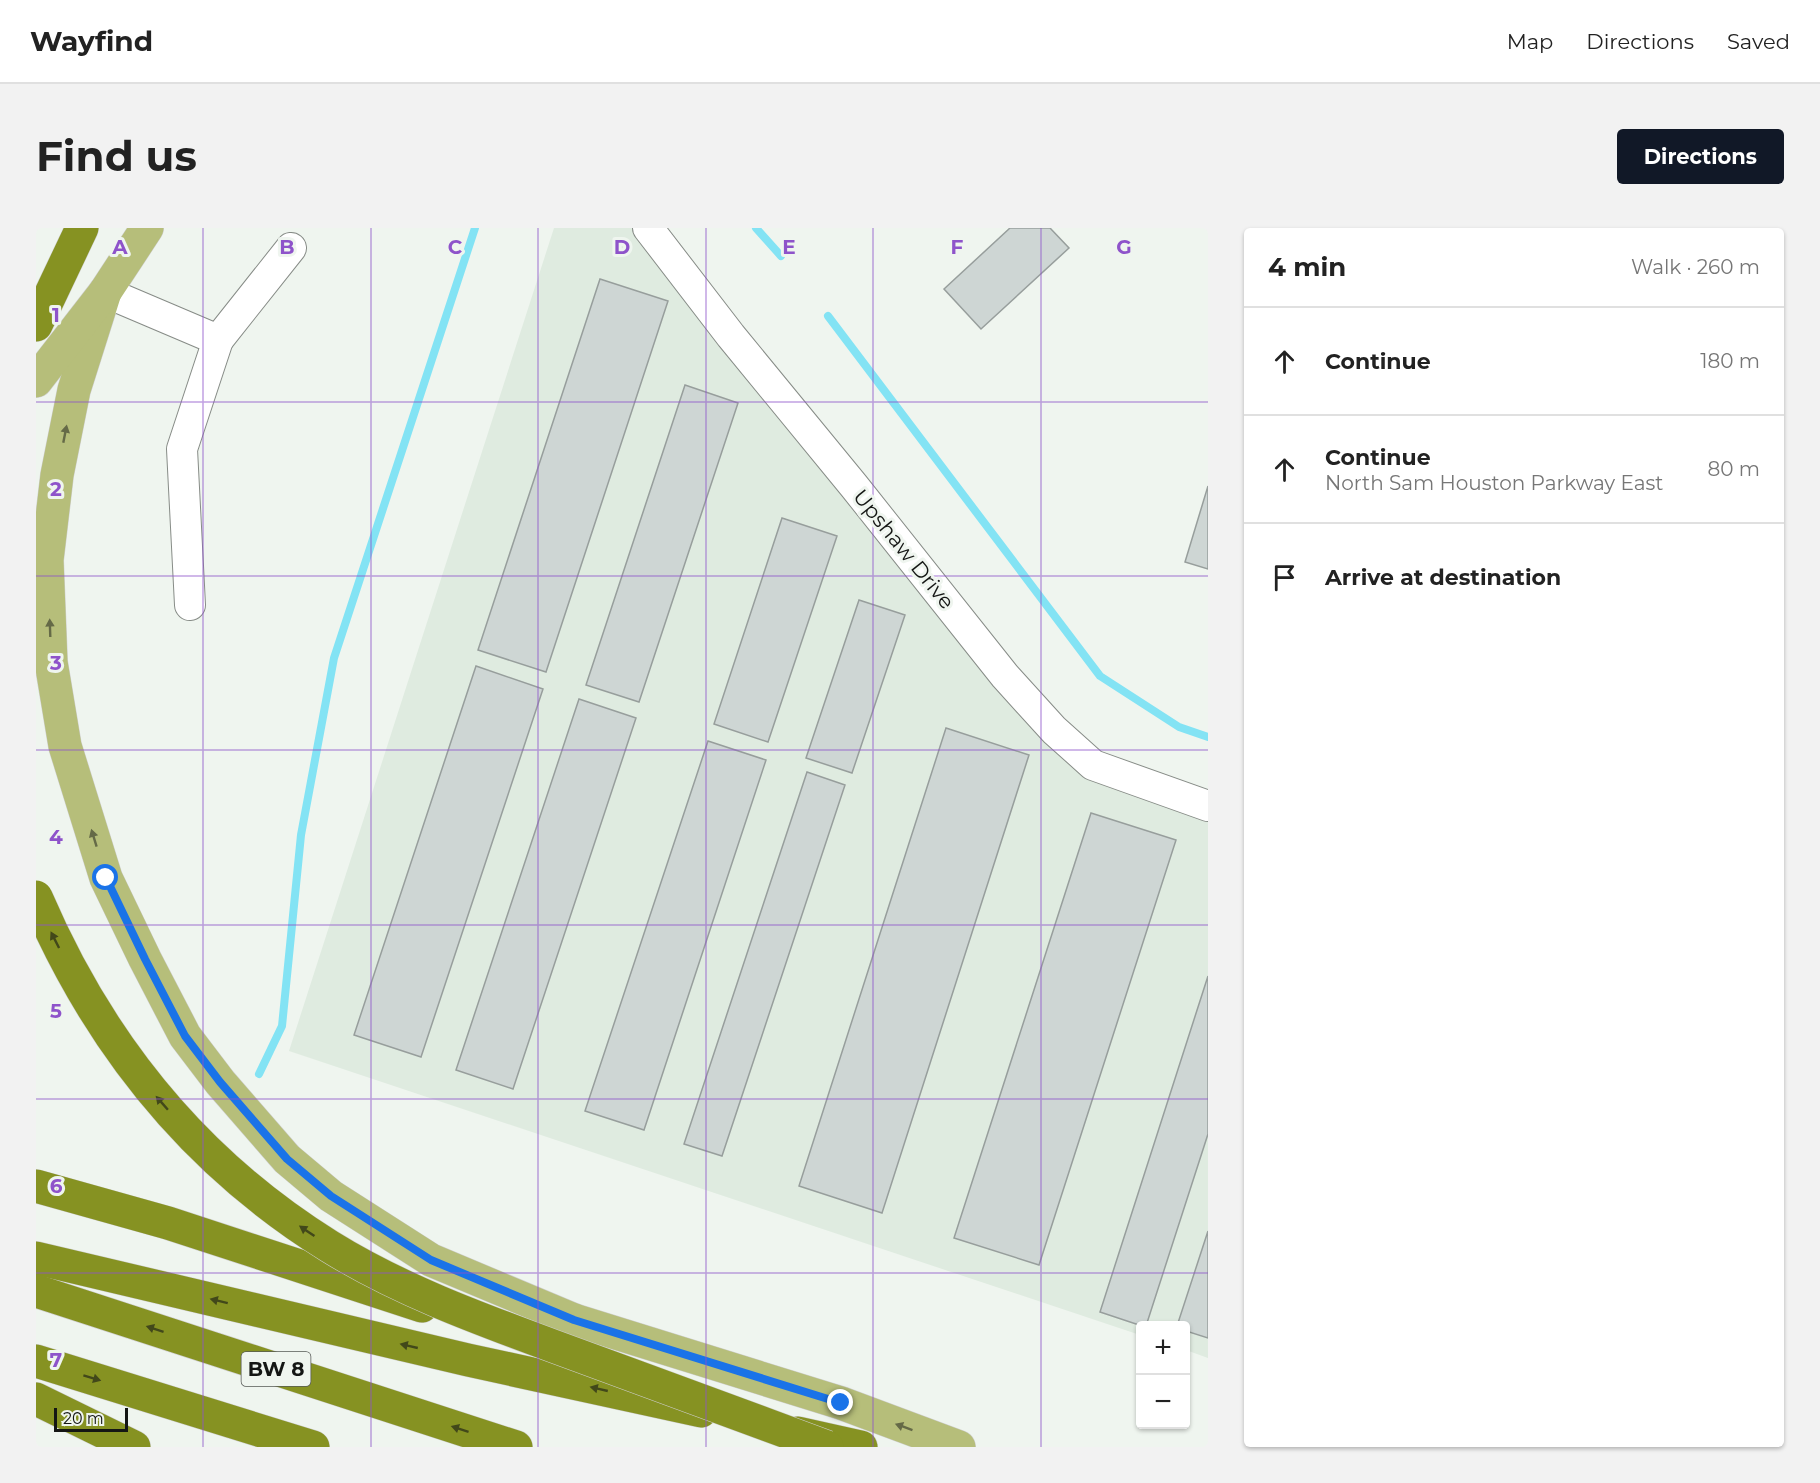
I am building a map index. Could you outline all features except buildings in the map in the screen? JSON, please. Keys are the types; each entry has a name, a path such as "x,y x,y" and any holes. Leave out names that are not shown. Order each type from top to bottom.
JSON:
{"highway":[{"path":"36,269 69,228"},
{"path":"36,325 82,228"},
{"path":"36,897 52,935 77,983 111,1038 145,1083 186,1130 230,1173 291,1220 363,1266 450,1305 827,1447"},
{"path":"36,1186 168,1223 629,1374"},
{"path":"36,1258 480,1362 861,1447"},
{"name":"BW 8","path":"36,1291 516,1447"},
{"path":"36,1361 313,1447"},
{"path":"36,1399 134,1447"}],"main road":[{"path":"36,381 105,292 147,228"},
{"path":"105,292 74,390 57,475 47,560 51,662 65,746 106,878 185,1036 220,1082 287,1159 331,1196 431,1260 574,1320"},
{"path":"36,1178 253,1246 574,1320 841,1403 959,1447"}],"street":[{"name":"Upshaw Drive","path":"648,228 731,336 1005,676 1054,730 1093,765 1208,806"},
{"path":"190,605 182,449 218,340 291,248"},
{"path":"105,292 218,340"}],"shaded area":[{"path":"554,228 648,228 1054,730 1208,806 1208,1358 1190,1351 1190,1321 1136,1321 1136,1334 289,1051"}],"waterway":[{"path":"259,1074 282,1026 301,835 334,658 475,228"},
{"path":"756,228 781,256"},
{"path":"828,316 1100,676 1179,727 1208,737"}],"route":[{"path":"106,878 185,1036 220,1082 287,1159 331,1196 431,1260 574,1320 841,1403"}]}
